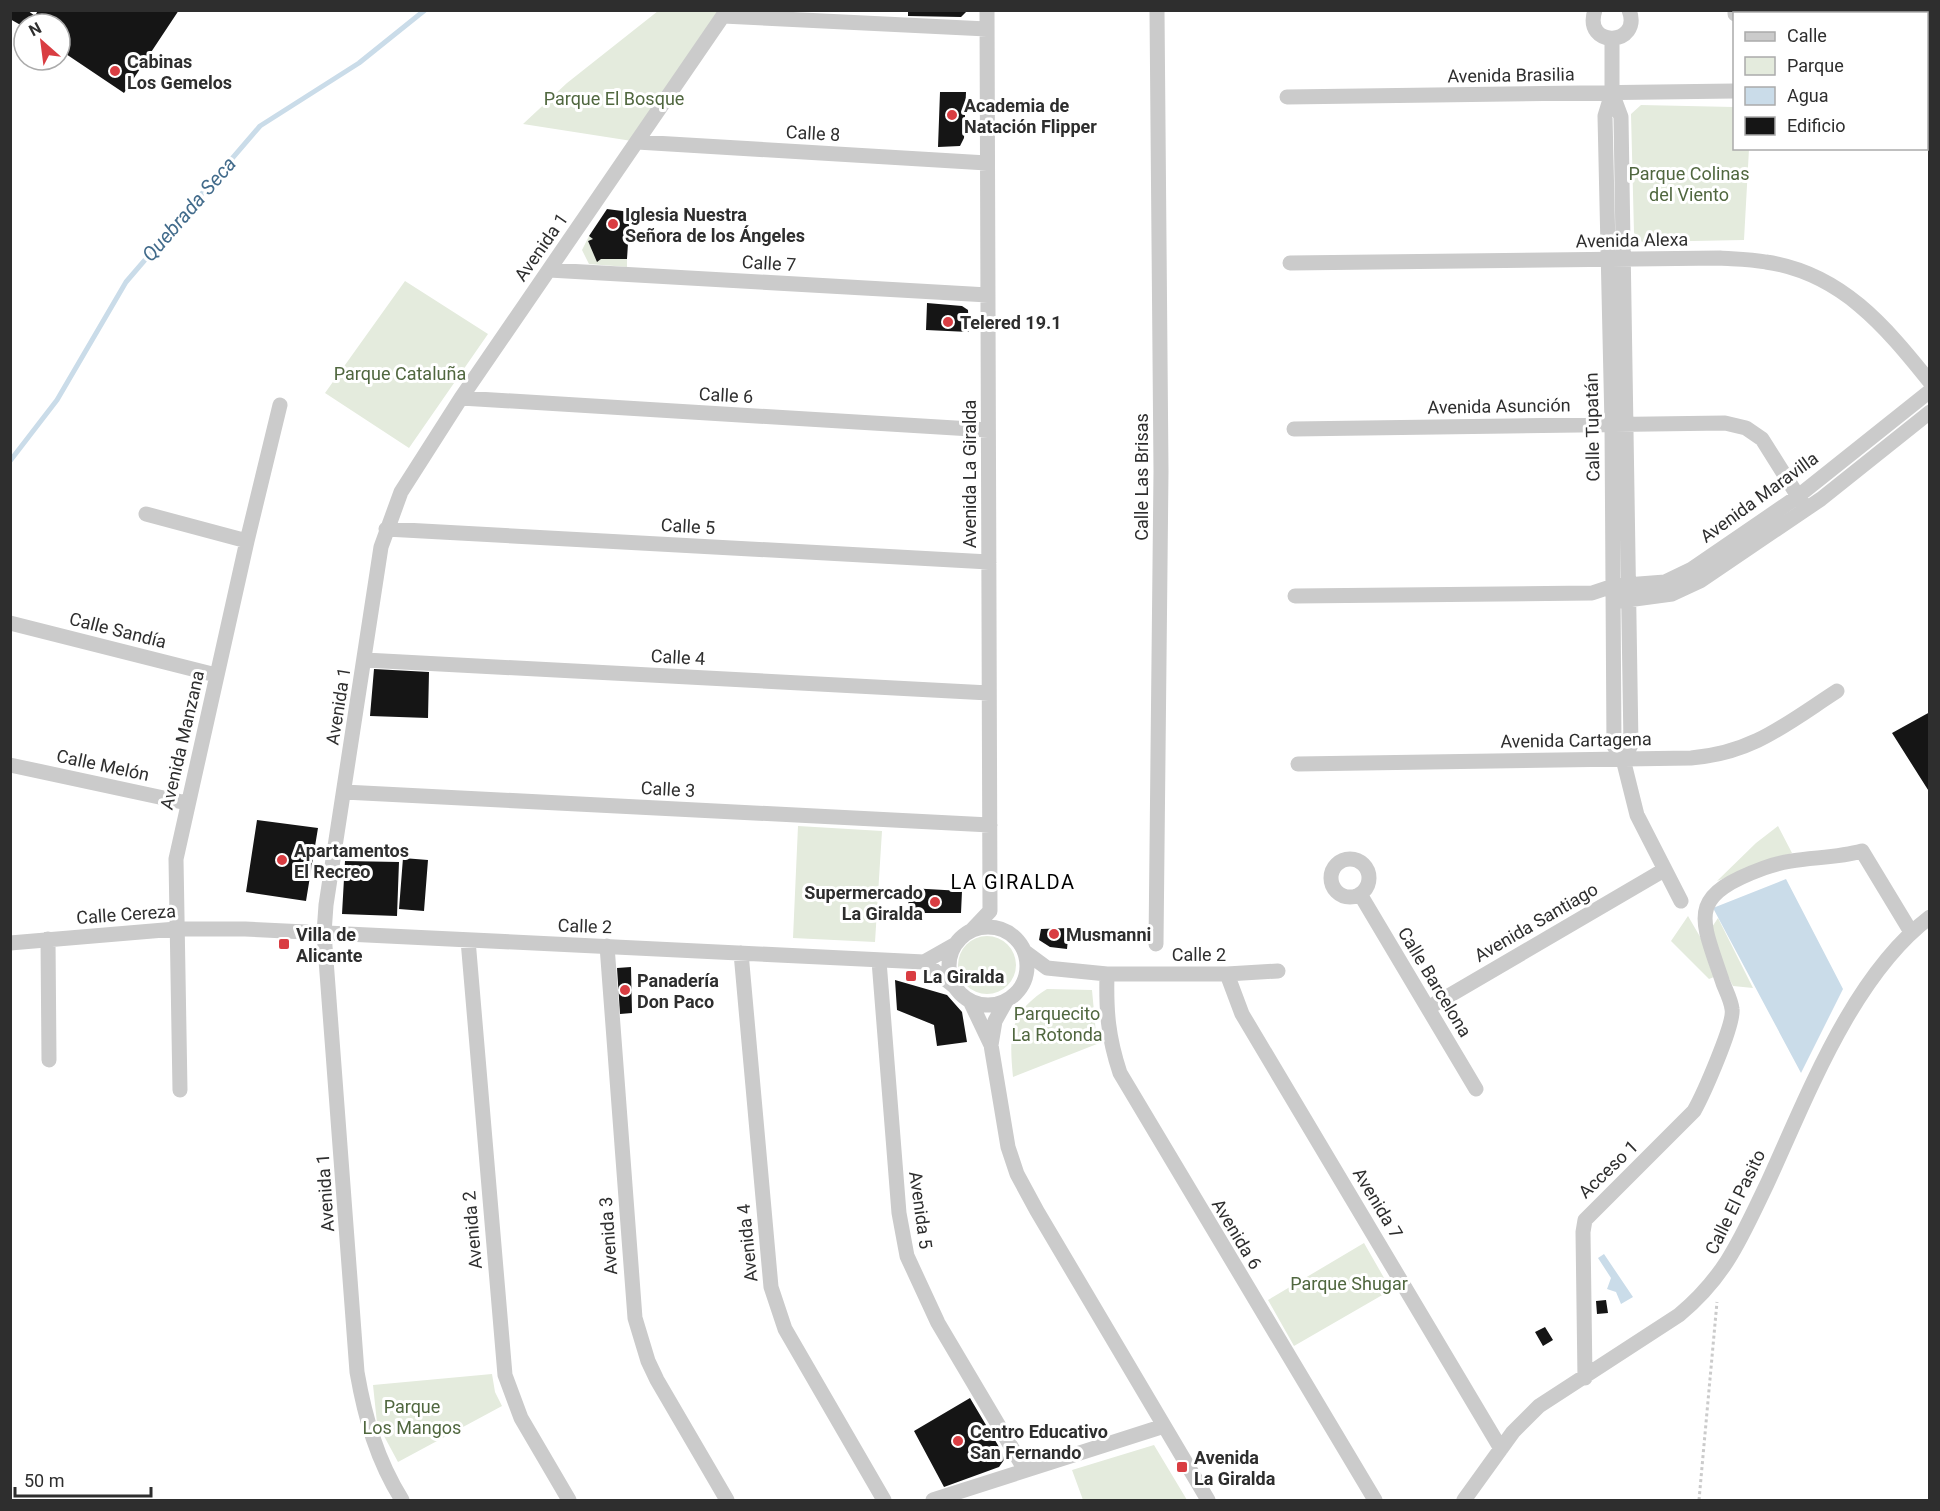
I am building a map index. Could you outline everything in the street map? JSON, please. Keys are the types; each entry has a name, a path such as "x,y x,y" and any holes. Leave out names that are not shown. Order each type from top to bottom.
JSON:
{"street":[{"name":"Avenida La Giralda","path":"987,10 990,911"},
{"name":"Calle Las Brisas","path":"1156,10 1161,471 1156,944"},
{"path":"1595,10 1593,24 1595,29 1600,35 1612,39 1628,31 1631,19 1629,10"},
{"path":"725,13 987,29"},
{"name":"Avenida 1","path":"402,1500 377,1452 365,1417 357,1372 324,933 326,905 381,547 401,492 461,398 725,13"},
{"name":"Calle Tupatán","path":"1612,39 1612,93 1605,116 1608,260 1630,593 1631,745 1623,759"},
{"name":"Avenida Brasilia","path":"1287,97 1733,91"},
{"name":"Calle Tupatán","path":"1612,93 1621,117 1624,259 1613,586 1614,746 1623,759 1637,815 1681,901"},
{"name":"Calle 8","path":"637,142 987,163"},
{"name":"Avenida Alexa","path":"1290,263 1720,258 1767,262 1806,273 1859,303 1888,330 1929,382"},
{"name":"Calle 7","path":"549,270 988,295"},
{"name":"Avenida Maravilla","path":"1802,503 1929,391"},
{"name":"Calle 6","path":"461,398 988,430"},
{"name":"Avenida Manzana","path":"180,1090 176,859 216,675 280,405"},
{"name":"Avenida Maravilla","path":"1592,593 1613,602 1692,569 1802,503 1929,412"},
{"name":"Avenida Asunción","path":"1294,429 1725,423 1746,428 1762,440 1802,503"},
{"path":"146,514 247,541"},
{"name":"Calle 5","path":"386,530 989,562"},
{"name":"Avenida Maravilla","path":"1295,597 1592,593 1613,586 1630,593"},
{"name":"Calle Sandía","path":"10,623 216,675"},
{"name":"Calle 4","path":"365,660 989,693"},
{"name":"Avenida Cartagena","path":"1298,764 1721,756 1761,740 1837,691"},
{"name":"Calle Melón","path":"10,765 187,803"},
{"name":"Calle 3","path":"344,792 990,825"},
{"name":"Acceso 1","path":"1585,1378 1583,1232 1585,1220 1694,1111 1706,1090 1733,1011 1706,932 1703,914 1708,902 1733,881 1765,867 1798,859 1837,858 1862,851 1911,932"},
{"name":"Avenida Santiago","path":"1428,1008 1664,870"},
{"name":"Calle Barcelona","path":"1360,894 1476,1089"},
{"path":"991,1044 995,1021 1005,1003 1024,983 1047,968 1024,951 990,911 954,945 924,962 971,1003 991,1044 1002,1119 1017,1174 1036,1211 1208,1500"},
{"name":"Calle El Pasito","path":"1464,1500 1501,1449 1539,1406 1679,1315 1720,1276 1738,1245 1814,1084 1854,1007 1874,974 1911,932 1929,917"},
{"path":"972,930 993,926 1006,931"},
{"name":"Calle Cereza","path":"10,943 176,929 245,929"},
{"name":"Calle 2","path":"245,929 924,962"},
{"path":"48,939 49,1060"},
{"name":"Avenida 2","path":"468,940 505,1375 520,1418 569,1500"},
{"path":"954,945 950,968 956,988"},
{"name":"Avenida 3","path":"607,946 635,1318 657,1380 727,1500"},
{"path":"1024,951 1028,974 1024,983"},
{"name":"Avenida 4","path":"741,953 771,1287 785,1329 884,1500"},
{"name":"Avenida 5","path":"879,961 899,1213 907,1256 938,1323 1025,1470"},
{"name":"Calle 2","path":"1047,968 1107,974 1227,974 1278,971"},
{"name":"Avenida 6","path":"1107,974 1106,1017 1111,1046 1120,1073 1375,1500"},
{"name":"Avenida 7","path":"1227,974 1242,1014 1501,1449"},
{"path":"971,1003 993,1007 1005,1003"},
{"path":"933,1500 1164,1426"}],"path":[{"path":"1699,1500 1720,1276"}],"green space":[{"name":"Parque El Bosque","path":"658,11 724,11 632,141 523,124 567,83"},
{"name":"Parque Colinas del Viento","path":"1641,105 1733,107 1733,150 1749,150 1744,240 1642,242 1634,233 1631,114"},
{"path":"589,236 593,239 588,241 597,261 627,259 627,267 589,264 582,250"},
{"name":"Parque Cataluña","path":"405,281 488,334 409,448 325,393"},
{"path":"798,826 882,831 875,942 793,938"},
{"path":"1778,826 1792,853 1717,881 1756,843"},
{"path":"1688,916 1706,947 1714,977 1709,979 1671,941"},
{"path":"1718,918 1753,988 1733,986 1722,965 1712,927"},
{"path":"981,936 993,936 1008,944 1016,959 1016,971 1008,986 993,994 981,994 966,986 958,971 958,959 966,944"},
{"name":"Parquecito La Rotonda","path":"1047,989 1092,990 1097,1044 1013,1077 1011,1049 1014,1026 1025,1007"},
{"name":"Parque Shugar","path":"1364,1243 1391,1290 1294,1346 1268,1300"},
{"name":"Parque Los Mangos","path":"492,1374 495,1392 502,1406 398,1462 377,1423 373,1385"},
{"path":"1154,1445 1187,1500 1083,1500 1072,1470"}],"water":[{"path":"1786,879 1843,989 1801,1073 1713,908"},
{"path":"1604,1254 1633,1297 1621,1304 1616,1292 1607,1289 1611,1278 1598,1258"}],"building":[{"name":"Cabinas Los Gemelos","path":"10,10 30,12 12,12 12,20"},
{"name":"Cabinas Los Gemelos","path":"38,10 179,10 124,93 72,58 72,12 37,12"},
{"path":"908,10 968,10 961,17 908,16"},
{"name":"Academia de Natación Flipper","path":"940,92 966,92 964,138 960,146 938,147"},
{"name":"Iglesia Nuestra Señora de los Ángeles","path":"607,209 630,212 627,259 601,259 597,262 588,241 593,239 589,236"},
{"name":"Telered 19.1","path":"927,303 962,306 968,310 969,332 926,330"},
{"path":"374,669 429,672 428,718 370,716"},
{"path":"1930,712 1930,793 1892,733"},
{"name":"Apartamentos El Recreo","path":"257,820 318,828 306,901 246,892"},
{"path":"403,858 428,860 424,911 399,909"},
{"path":"345,861 399,862 397,916 342,914"},
{"name":"Supermercado La Giralda","path":"909,888 962,891 961,913 908,913"},
{"name":"Musmanni","path":"1069,928 1067,949 1050,947 1039,940 1041,929"},
{"name":"Panadería Don Paco","path":"631,967 632,1013 620,1014 617,968"},
{"path":"895,980 947,995 962,1012 967,1042 937,1046 934,1025 897,1010"},
{"path":"1606,1300 1608,1313 1597,1314 1596,1301"},
{"path":"1545,1327 1553,1340 1543,1346 1535,1332"},
{"name":"Centro Educativo San Fernando","path":"970,1398 1002,1452 1004,1460 999,1467 944,1487 914,1431"}],"waterway":[{"name":"Quebrada Seca","path":"10,461 57,400 126,282 260,126 359,63 425,10"}],"place":[{"name":"Cabinas Los Gemelos","path":"115,71"},
{"name":"Academia de Natación Flipper","path":"952,115"},
{"name":"Iglesia Nuestra Señora de los Ángeles","path":"613,224"},
{"name":"Telered 19.1","path":"948,322"},
{"name":"Apartamentos El Recreo","path":"282,860"},
{"name":"Supermercado La Giralda","path":"935,902"},
{"name":"Musmanni","path":"1054,934"},
{"name":"Villa de Alicante","path":"284,944"},
{"name":"La Giralda","path":"911,976"},
{"name":"Panadería Don Paco","path":"625,990"},
{"name":"Centro Educativo San Fernando","path":"958,1441"},
{"name":"Avenida La Giralda","path":"1182,1467"}],"district":[{"name":"LA GIRALDA","path":"1013,882"}]}
